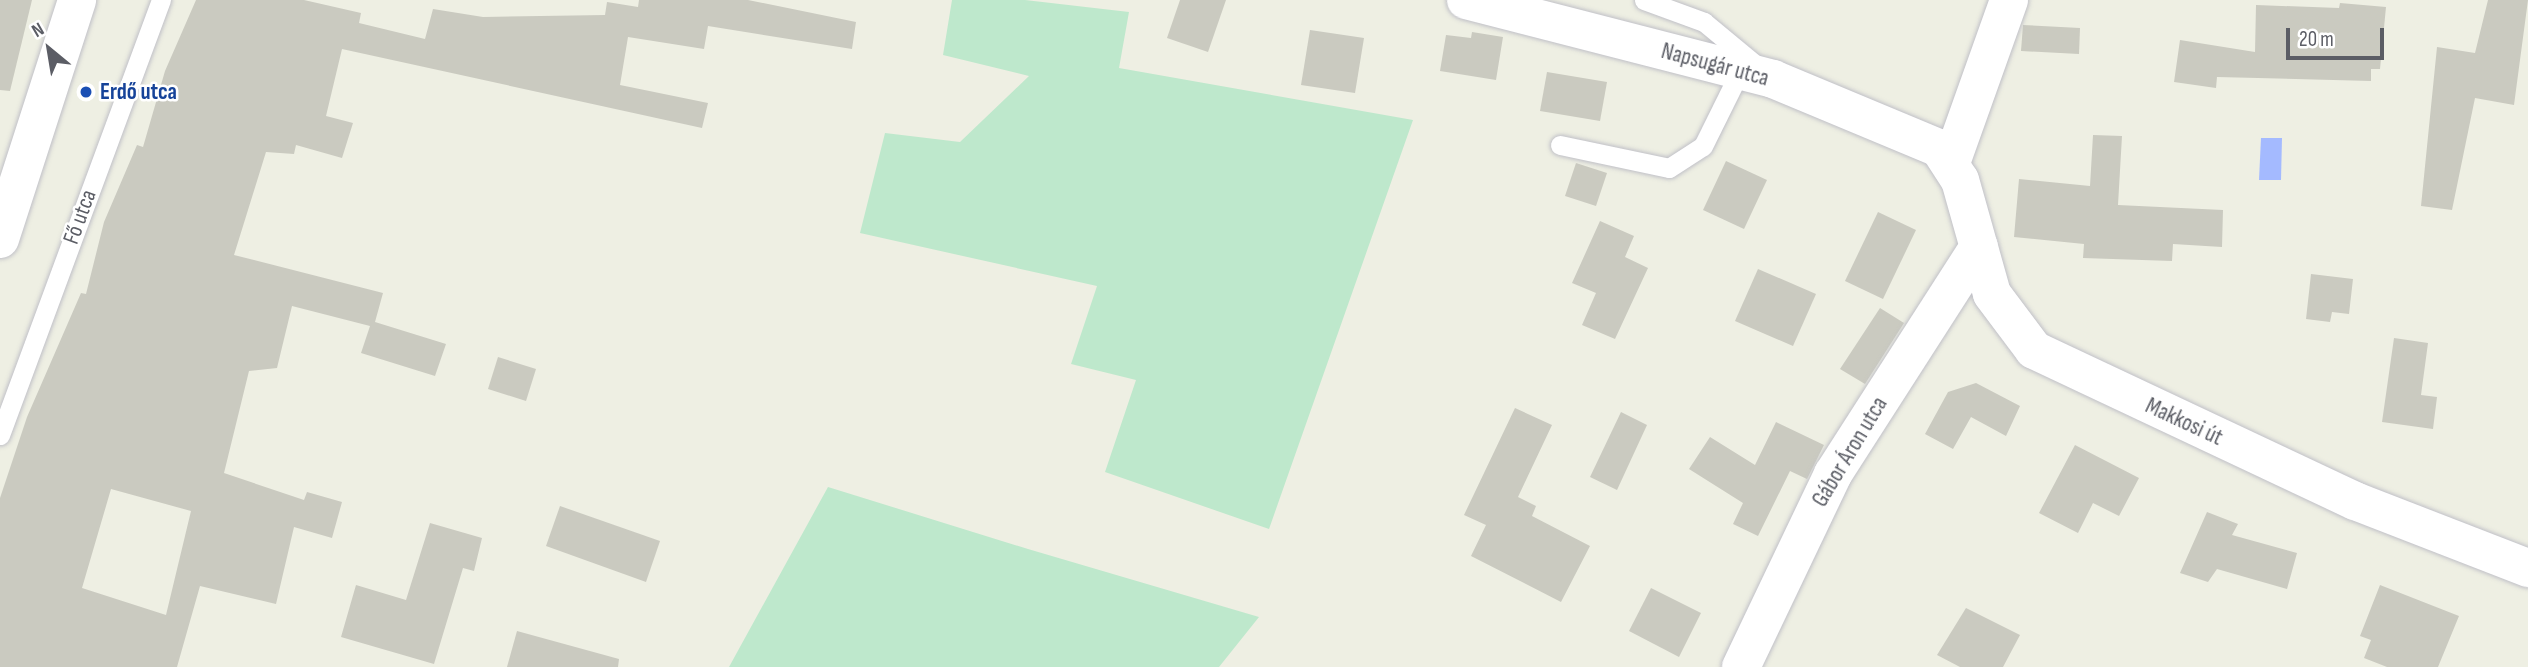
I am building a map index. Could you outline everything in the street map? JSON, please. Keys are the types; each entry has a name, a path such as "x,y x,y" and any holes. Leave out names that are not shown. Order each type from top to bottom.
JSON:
{"street":[{"path":"0,239 77,0"},
{"name":"Napsugár utca","path":"1466,0 1756,75 1919,139 1951,163"},
{"path":"1951,163 2008,0"},
{"name":"Makkosi út","path":"1951,163 1992,294 2034,350 2355,501 2528,568"},
{"name":"Gábor Áron utca","path":"1741,667 1833,474 1979,247"}],"lane":[{"name":"Fő utca","path":"0,435 161,0"},
{"path":"1560,145 1669,168 1703,146 1756,75 1704,22 1644,0"}],"green space":[{"path":"952,0 1025,0 1129,12 1119,68 1413,120 1269,529 1105,472 1136,380 1071,364 1097,286 860,233 885,133 960,142 1029,76 943,55"},
{"path":"828,487 1259,617 1219,667 729,667"}],"water":[{"path":"2261,138 2282,138 2281,180 2259,180"}],"building":[{"path":"0,0 32,0 10,91 0,90"},
{"path":"196,0 304,0 361,13 359,23 425,39 433,9 483,17 605,15 607,2 638,7 639,0 748,0 856,22 852,49 708,26 704,49 628,37 620,85 708,103 702,128 342,49 326,116 353,123 342,158 296,145 294,154 266,152 234,255 383,293 375,322 446,344 435,376 361,353 370,326 292,306 277,368 249,371 224,473 304,500 307,492 342,502 332,538 294,527 276,604 200,586 177,667 0,667 0,498 27,417 81,293 86,294 104,222 137,145 143,147 165,71","holes":["111,489 191,511 166,615 82,588"]},
{"path":"1180,0 1226,0 1208,52 1167,38"},
{"path":"2488,0 2528,0 2514,105 2475,98 2452,210 2421,206 2437,47 2475,53"},
{"path":"2340,3 2386,7 2380,69 2371,69 2371,81 2217,77 2216,88 2174,82 2180,40 2255,52 2256,5 2339,8"},
{"path":"2023,25 2080,28 2079,54 2021,51"},
{"path":"1310,30 1364,38 1355,93 1301,85"},
{"path":"1472,32 1503,37 1496,80 1440,71 1446,35 1471,38"},
{"path":"1547,72 1607,82 1600,121 1540,111"},
{"path":"2093,135 2122,136 2118,205 2223,210 2222,247 2173,244 2172,261 2083,258 2084,244 2014,237 2019,179 2090,186"},
{"path":"1726,161 1767,180 1744,229 1703,210"},
{"path":"1576,163 1607,173 1596,206 1565,196"},
{"path":"1878,212 1916,230 1883,299 1845,281"},
{"path":"1600,221 1634,236 1625,257 1648,268 1615,339 1582,325 1596,293 1572,283"},
{"path":"1758,269 1816,294 1793,346 1735,321"},
{"path":"2311,274 2353,279 2349,314 2332,312 2330,322 2306,319"},
{"path":"1880,308 1904,323 1865,384 1840,369"},
{"path":"2394,338 2428,343 2421,395 2437,397 2433,429 2382,422"},
{"path":"498,357 536,369 526,401 488,389"},
{"path":"1976,383 2020,406 2006,436 1971,417 1953,449 1925,434 1948,392"},
{"path":"1515,408 1552,425 1518,497 1536,506 1532,516 1590,546 1561,602 1471,556 1486,525 1464,515"},
{"path":"1621,412 1647,425 1617,490 1590,477"},
{"path":"1776,422 1824,445 1807,479 1790,471 1758,536 1733,524 1743,503 1689,469 1710,437 1755,465"},
{"path":"2075,445 2139,478 2119,516 2093,503 2078,533 2039,513"},
{"path":"560,506 660,541 646,582 546,546"},
{"path":"2207,512 2238,524 2232,535 2297,553 2287,589 2217,569 2208,582 2180,573"},
{"path":"430,523 482,538 474,571 463,568 434,664 341,637 356,585 406,600"},
{"path":"2380,585 2459,616 2438,667 2387,667 2364,658 2371,640 2360,636"},
{"path":"1651,588 1701,613 1679,657 1629,631"},
{"path":"1966,608 2020,635 2003,667 1960,667 1937,655"},
{"path":"517,631 619,659 618,667 507,667"}],"place":[{"name":"Erdő utca","path":"86,92"}]}
